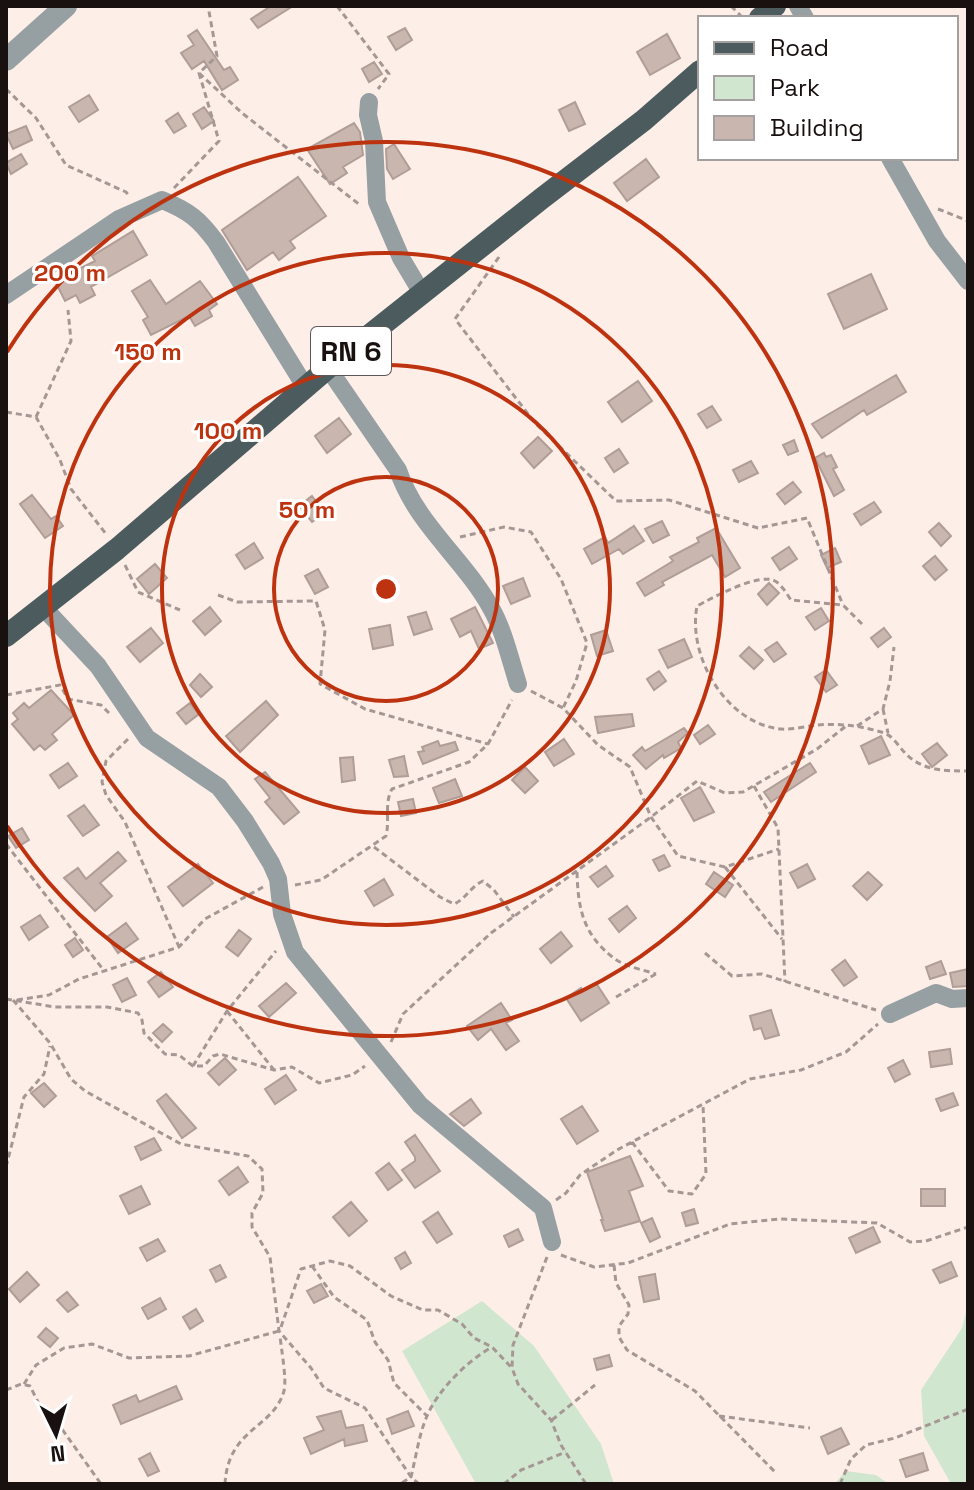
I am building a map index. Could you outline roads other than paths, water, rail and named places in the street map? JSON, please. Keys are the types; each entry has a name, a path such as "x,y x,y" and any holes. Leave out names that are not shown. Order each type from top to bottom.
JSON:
{"main road":[{"name":"RN 6","path":"6,636 117,549 328,368 644,120 698,73"}],"street":[{"path":"6,60 66,6"},
{"path":"369,102 377,202 401,258 423,295"},
{"path":"891,160 937,241 968,281"},
{"path":"6,295 119,219 162,200 199,219 306,388"},
{"path":"328,368 398,470 418,510 492,609 518,684"},
{"path":"42,606 98,666 147,738 219,787 245,821 279,884 282,914 295,952 420,1105 543,1208 552,1242"},
{"path":"890,1014 936,993 952,999 968,998"}]}
